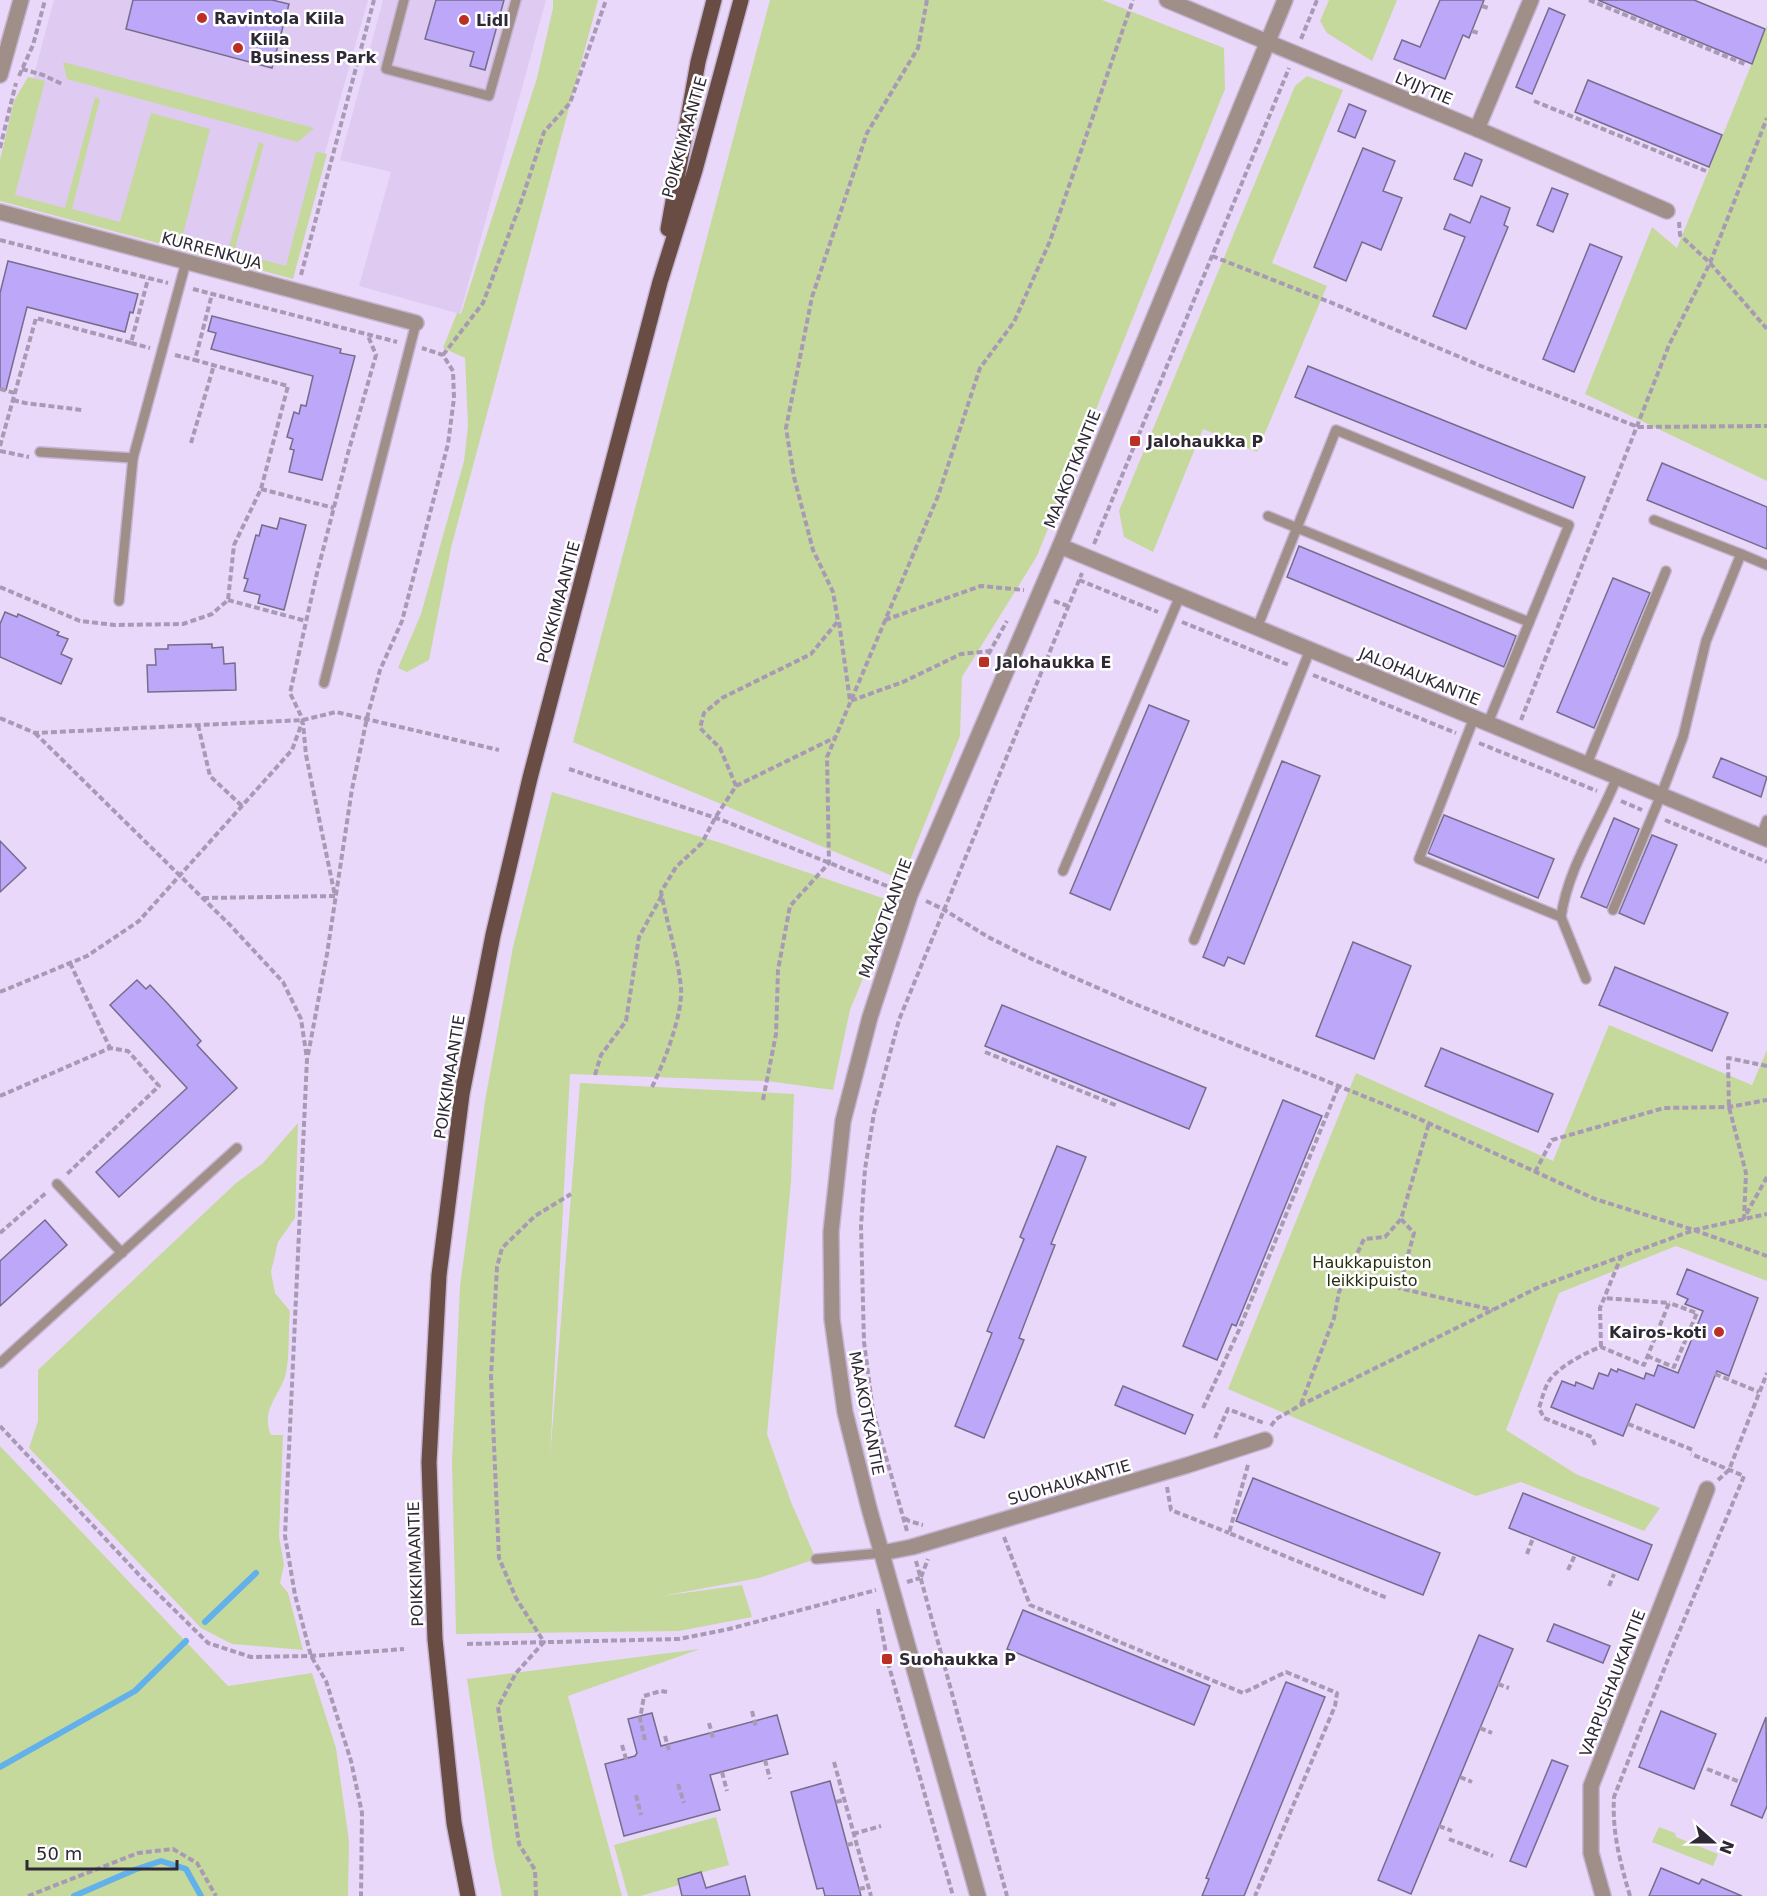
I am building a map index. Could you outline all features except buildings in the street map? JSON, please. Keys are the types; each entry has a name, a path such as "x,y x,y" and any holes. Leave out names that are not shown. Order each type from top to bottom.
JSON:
{"main road":[{"name":"POIKKIMAANTIE","path":"660,282 683,138 698,62 714,0"},
{"name":"POIKKIMAANTIE","path":"468,1896 454,1822 435,1639 429,1462 439,1275 462,1094 493,935 530,778 660,282 695,170 741,0"}],"street":[{"path":"0,75 5,38 21,0"},
{"name":"LYIJYTIE","path":"1167,0 1667,211"},
{"name":"MAAKOTKANTIE","path":"978,1896 845,1412 832,1319 831,1232 843,1121 870,1017 910,895 1060,546 1285,0"},
{"path":"1477,129 1531,0"},
{"name":"KURRENKUJA","path":"0,212 416,323"},
{"name":"JALOHAUKANTIE","path":"1060,546 1764,838"},
{"name":"SUOHAUKANTIE","path":"882,1553 912,1547 1265,1440"},
{"name":"VARPUSHAUKANTIE","path":"1604,1896 1591,1853 1590,1786 1707,1489"}],"lane":[{"path":"404,0 386,69 489,96 516,0"},
{"path":"119,601 133,458 186,262"},
{"path":"324,683 416,323"},
{"path":"1257,628 1336,430 1569,525 1529,621 1481,721 1467,738 1419,859 1561,917"},
{"path":"40,452 133,458"},
{"path":"1268,516 1529,621"},
{"path":"1654,520 1767,565"},
{"path":"1613,910 1683,737 1706,641 1741,554"},
{"path":"1587,764 1666,571"},
{"path":"1063,871 1180,596"},
{"path":"1194,940 1310,650"},
{"path":"1586,979 1561,917 1564,899 1577,863 1617,777"},
{"path":"1764,838 1767,820"},
{"path":"0,1363 237,1148"},
{"path":"57,1184 122,1253"},
{"path":"816,1559 882,1553"}],"path":[{"path":"0,148 14,90 33,45 45,0"},
{"path":"291,314 374,0"},
{"path":"443,355 483,303 520,205 544,132 570,103 606,0"},
{"path":"850,701 833,592 813,550 794,477 786,428 812,297 867,133 918,48 927,0"},
{"path":"763,1100 776,1034 778,970 790,906 830,863 827,757 938,496 980,368 1014,322 1050,241 1133,0"},
{"path":"1589,0 1747,65"},
{"path":"1008,1896 873,1411 864,1342 861,1226 865,1169 874,1113 899,1020 1295,53 1314,1"},
{"path":"1482,6 1488,8"},
{"path":"1472,30 1478,33"},
{"path":"22,69 62,84"},
{"path":"1534,101 1706,171"},
{"path":"1521,720 1669,345 1710,262 1767,118"},
{"path":"1212,256 1337,305 1481,366 1638,427 1767,426"},
{"path":"0,446 36,318 131,344 148,279"},
{"path":"0,587 80,621 115,626 183,624 212,614 228,600 234,545 261,489 288,386 195,360 212,294"},
{"path":"334,896 306,755 303,720 290,693 333,508 376,355 368,335 410,344 443,355 453,371 454,398 448,444 402,621 380,670 367,718 352,789 327,954 307,1059 285,1536 295,1595 311,1656 326,1681 351,1761 362,1813 361,1896"},
{"path":"191,443 214,365"},
{"path":"0,388 15,393"},
{"path":"13,400 25,404 82,410"},
{"path":"0,451 35,457 40,452"},
{"path":"261,489 333,508"},
{"path":"1078,580 1767,862"},
{"path":"885,620 981,586 1025,590"},
{"path":"228,600 306,621"},
{"path":"736,786 720,748 700,728 704,713 722,698 811,654 838,621"},
{"path":"850,701 903,682 961,654 990,651"},
{"path":"35,733 303,720 336,712 499,750"},
{"path":"0,718 35,733 202,898 283,982 301,1019 307,1059"},
{"path":"0,992 87,956 139,921 292,750 303,720"},
{"path":"198,725 210,776 242,806"},
{"path":"596,1075 602,1055 626,1021 639,937 675,867 702,843 736,786 835,738"},
{"path":"569,769 715,818 910,895 943,909 988,937 1034,960 1130,1002 1429,1123 1595,1200 1694,1230 1767,1256"},
{"path":"652,1087 663,1065 675,1029 681,990 662,894"},
{"path":"202,898 334,896"},
{"path":"70,963 110,1048"},
{"path":"0,1096 110,1048 128,1051 159,1086 57,1184 0,1233"},
{"path":"985,1052 1118,1106"},
{"path":"1744,1218 1746,1173 1729,1107 1728,1058 1767,1066"},
{"path":"1203,1408 1239,1330 1339,1085"},
{"path":"1535,1172 1552,1140 1664,1108 1729,1107 1767,1100"},
{"path":"1301,1405 1334,1318 1339,1292 1364,1239 1385,1237 1401,1219 1429,1123"},
{"path":"1744,1218 1767,1177"},
{"path":"544,1642 516,1598 499,1558 491,1377 497,1267 502,1248 535,1216 571,1194"},
{"path":"1265,1440 1276,1419 1301,1405 1541,1287 1694,1230 1767,1214"},
{"path":"1401,1219 1414,1233 1399,1288 1494,1310"},
{"path":"1601,1347 1600,1308 1621,1257"},
{"path":"1604,1298 1669,1303 1696,1313 1674,1367 1647,1356"},
{"path":"1595,1445 1592,1437 1544,1418 1539,1408 1548,1383 1553,1376 1583,1354 1601,1347 1644,1365 1669,1303"},
{"path":"1707,1489 1729,1470 1767,1373"},
{"path":"1715,1374 1760,1392"},
{"path":"1628,1424 1744,1476 1674,1644 1614,1797 1613,1820 1616,1845 1630,1896"},
{"path":"0,1426 142,1578 208,1643 251,1656 311,1656 404,1649"},
{"path":"1229,1533 1248,1465"},
{"path":"1167,1487 1171,1510 1387,1598"},
{"path":"1003,1533 1030,1605 1243,1694 1286,1672 1337,1693 1335,1706 1255,1896"},
{"path":"1527,1554 1533,1538"},
{"path":"1568,1570 1575,1555"},
{"path":"1609,1586 1614,1574"},
{"path":"467,1644 679,1639 729,1629 876,1590 879,1624 887,1659 953,1896"},
{"path":"536,1896 535,1870 519,1845 498,1707 516,1673 544,1642"},
{"path":"1498,1683 1509,1688"},
{"path":"645,1740 640,1719 644,1696 661,1691 667,1692"},
{"path":"752,1711 756,1727"},
{"path":"709,1723 713,1738"},
{"path":"1480,1728 1492,1733"},
{"path":"665,1736 669,1750"},
{"path":"622,1745 627,1762"},
{"path":"765,1760 770,1779"},
{"path":"834,1762 870,1896"},
{"path":"1707,1769 1740,1782"},
{"path":"722,1772 727,1791"},
{"path":"1460,1777 1472,1782"},
{"path":"678,1784 684,1803"},
{"path":"636,1795 641,1815"},
{"path":"836,1802 844,1800"},
{"path":"853,1834 881,1826"},
{"path":"1439,1826 1452,1831"},
{"path":"1449,1839 1493,1857"},
{"path":"848,1845 855,1843"},
{"path":"28,1896 138,1853 173,1849 197,1863 216,1896"},
{"path":"859,1889 868,1887"}],"shaded area":[{"path":"54,0 368,0 291,274 1,197"},
{"path":"383,0 546,0 460,314 359,286 391,172 340,160"}],"green space":[{"path":"553,0 598,0 451,548 429,660 407,672 398,668 421,614 464,461 468,426 465,358 443,348 457,313 461,314 537,78"},
{"path":"770,0 1102,0 1224,48 1225,89 1037,556 962,677 960,736 902,880 573,742"},
{"path":"1329,0 1397,0 1372,61 1327,33 1320,21"},
{"path":"1767,26 1767,481 1585,394 1652,227 1677,248"},
{"path":"63,62 314,128 298,142 67,79"},
{"path":"1307,76 1343,90 1272,263 1327,286 1257,452 1203,429 1153,552 1124,537 1119,511 1295,86"},
{"path":"28,77 45,81 15,195 65,208 95,97 100,99 72,209 120,222 151,113 210,129 182,238 228,250 259,142 264,144 234,252 286,266 316,152 327,154 293,279 0,201 0,160 14,101"},
{"path":"552,792 721,843 894,902 850,1010 833,1090 767,1081 570,1074 550,1457 580,1083 794,1094 791,1182 767,1434 791,1502 816,1559 759,1578 662,1596 742,1585 752,1617 679,1631 456,1634 452,1462 460,1286 485,1101 513,947"},
{"name":"Haukkapuiston leikkipuisto","path":"1609,1025 1752,1085 1767,1050 1767,1281 1676,1246 1559,1293 1506,1430 1576,1474 1660,1508 1644,1531 1521,1482 1476,1496 1228,1389 1356,1073 1553,1161"},
{"path":"298,1123 295,1218 278,1242 271,1272 275,1293 290,1311 288,1358 286,1373 272,1403 268,1426 271,1435 283,1435 279,1536 284,1565 280,1583 288,1593 303,1650 232,1644 201,1628 29,1448 38,1421 38,1370 236,1183 263,1163"},
{"path":"0,1446 228,1686 312,1673 336,1748 349,1841 348,1896 0,1896"},
{"path":"700,1649 568,1696 622,1896 502,1896 467,1679"},
{"path":"716,1817 729,1865 678,1879 679,1885 640,1896 628,1896 614,1845"},
{"path":"1659,1827 1675,1833 1676,1837 1718,1854 1713,1866 1652,1842"}],"waterway":[{"path":"205,1622 256,1573"},
{"path":"0,1767 135,1691 186,1641"},
{"path":"74,1896 161,1861 186,1869 201,1896"}],"place":[{"name":"Ravintola Kiila","path":"202,18"},
{"name":"Lidl","path":"464,20"},
{"name":"Kiila Business Park","path":"238,48"},
{"name":"Jalohaukka P","path":"1135,441"},
{"name":"Jalohaukka E","path":"984,662"},
{"name":"Kairos-koti","path":"1719,1332"},
{"name":"Suohaukka P","path":"887,1659"}]}
